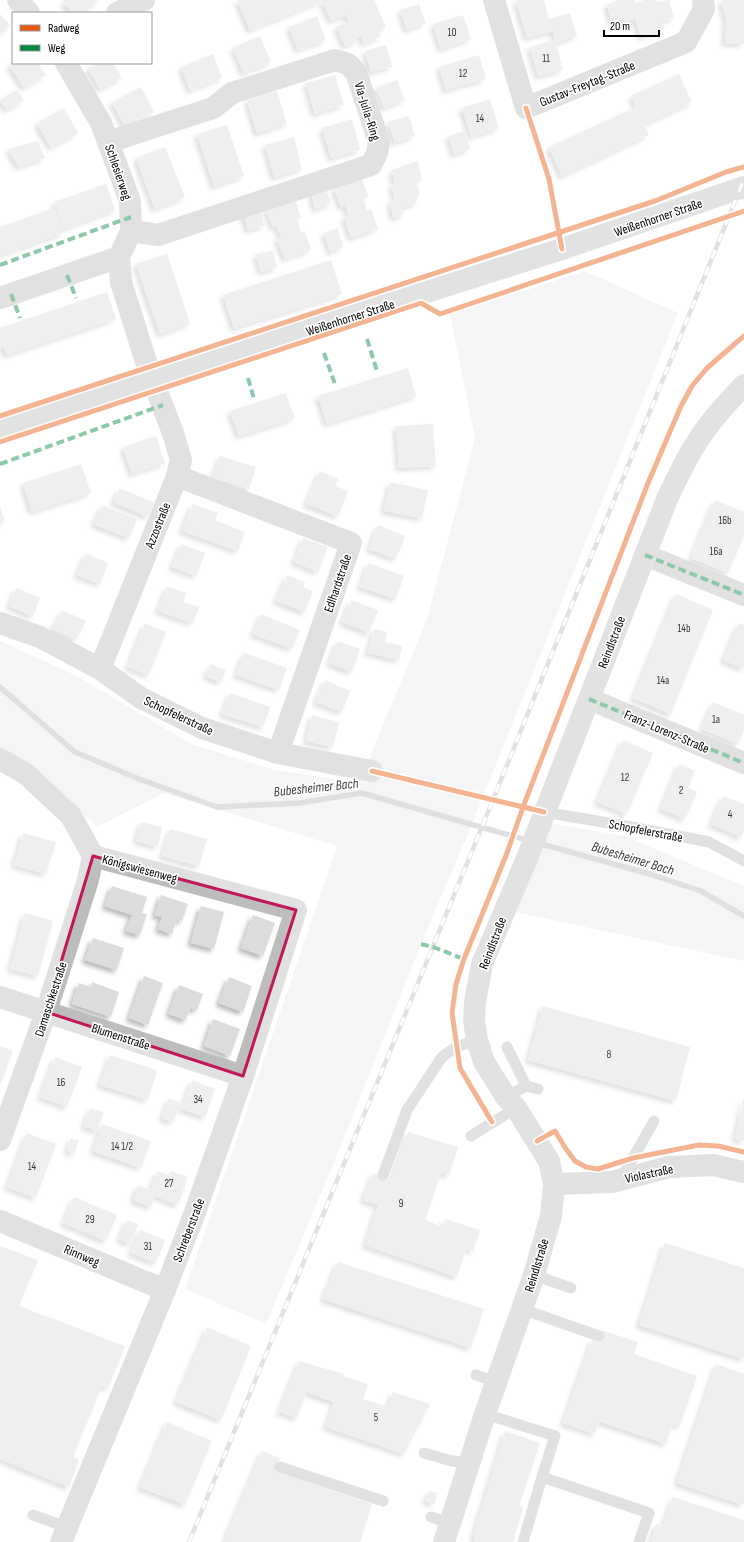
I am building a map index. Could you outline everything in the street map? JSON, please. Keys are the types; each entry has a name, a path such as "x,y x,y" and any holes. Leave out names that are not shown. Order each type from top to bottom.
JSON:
{"street":[{"path":"18,0 28,12"},
{"path":"119,12 144,0"},
{"name":"Gustav-Freytag-Straße","path":"494,0 526,108 686,42 704,9 703,0"},
{"name":"Via-Julia-Ring","path":"108,142 213,108 232,93 335,60 348,64 356,72 379,142 377,153 371,165 158,235 132,231"},
{"name":"Schlesierweg","path":"67,64 101,123 130,201 132,231"},
{"name":"Weißenhorner Straße","path":"0,427 153,380 562,249 744,187"},
{"path":"132,231 119,257 121,282 153,380"},
{"path":"0,298 119,257"},
{"name":"Azzostraße","path":"100,669 177,476 181,460 174,433 153,380"},
{"name":"Reindlstraße","path":"442,1527 469,1464 534,1275 551,1216 554,1184 549,1161 484,1062 477,1040 474,1021 475,1002 482,964 525,863 645,554 678,475 697,441 721,410 744,385"},
{"name":"Edlhardstraße","path":"177,476 351,543 278,753"},
{"path":"645,554 744,595"},
{"name":"Schopfelerstraße","path":"0,623 40,637 100,669 141,698 202,728 278,753 372,771"},
{"name":"Franz-Lorenz-Straße","path":"589,699 744,763"},
{"name":"Königswiesenweg","path":"0,759 26,774 71,816 93,856 296,910"},
{"name":"Damaschkestraße","path":"0,1140 46,1012 86,885 93,856"},
{"name":"Schreberstraße","path":"63,1534 165,1290 194,1215 243,1076 296,910"},
{"name":"Blumenstraße","path":"0,997 243,1076"},
{"name":"Violastraße","path":"554,1184 612,1182 669,1167 713,1165 744,1172"},
{"name":"Rinnweg","path":"0,1220 165,1290"}],"lane":[{"name":"Schopfelerstraße","path":"541,819 632,827 709,842 744,861"},
{"path":"383,1175 407,1110 442,1057 456,1047 477,1040"},
{"path":"507,1047 526,1086 538,1089"},
{"path":"470,1136 511,1103 526,1086"},
{"path":"620,1179 654,1121"},
{"path":"534,1275 571,1288"},
{"path":"522,1309 599,1336"},
{"path":"476,1376 497,1382"},
{"path":"485,1414 555,1436 523,1542"},
{"path":"424,1453 469,1464"},
{"path":"280,1467 383,1501"},
{"path":"542,1477 649,1513 639,1542"},
{"path":"33,1515 63,1534"}],"highlighted area":[{"path":"93,856 296,910 243,1076 46,1012"}],"shaded area":[{"path":"585,271 678,313 465,841 421,944 333,1165 266,1324 185,1289 337,846 164,793 97,827 25,761 0,748 0,641 77,676 191,744 275,770 359,783 427,619 475,438 450,315"},
{"path":"548,823 624,836 744,886 744,961 516,912"}],"building":[{"path":"62,0 96,0 98,2 84,12 71,12"},
{"path":"237,0 374,0 386,27 378,30 381,36 364,44 361,36 357,38 357,41 345,46 336,27 349,21 346,15 331,21 322,1 250,30"},
{"path":"516,0 544,0 549,19 570,13 577,36 556,43 553,31 527,38"},
{"path":"616,0 634,0 635,3 644,0 656,0 657,2 669,0 674,18 662,21 665,30 641,37 635,19 612,24 607,4"},
{"path":"721,0 744,0 744,44 725,43 726,20"},
{"path":"419,4 426,23 407,30 400,10"},
{"path":"0,14 10,25 0,35"},
{"path":"463,15 471,39 441,49 433,24"},
{"path":"317,16 326,40 298,50 289,27"},
{"path":"260,36 271,62 244,73 233,48"},
{"path":"555,40 563,70 538,76 530,47"},
{"path":"386,45 392,67 371,72 365,51"},
{"path":"213,54 222,78 190,90 181,67"},
{"path":"479,55 486,79 446,90 439,67"},
{"path":"12,64 39,64 46,75 24,88 9,65"},
{"path":"94,64 114,64 122,78 100,89 88,68"},
{"path":"679,74 692,102 644,125 649,135 562,176 549,147 636,107 631,96"},
{"path":"335,75 344,105 315,114 306,83"},
{"path":"397,80 405,100 384,108 376,88"},
{"path":"141,87 154,112 125,127 112,102"},
{"path":"17,90 24,100 7,110 0,100"},
{"path":"277,91 287,124 257,133 247,100"},
{"path":"490,99 499,128 471,137 462,108"},
{"path":"64,108 78,133 51,148 37,123"},
{"path":"409,116 415,136 395,143 388,122"},
{"path":"352,119 360,150 331,158 322,128"},
{"path":"227,125 244,176 214,186 197,134"},
{"path":"465,131 470,149 454,154 448,136"},
{"path":"294,137 302,169 274,177 265,145"},
{"path":"38,141 45,158 19,167 8,149"},
{"path":"165,147 185,197 155,209 136,158"},
{"path":"418,161 422,180 416,183 420,193 415,204 401,208 404,215 393,218 390,201 395,199 391,185 395,184 392,170"},
{"path":"362,178 368,197 363,198 367,211 371,209 378,229 351,238 344,217 349,215 345,205 341,207 334,188"},
{"path":"106,184 115,210 63,229 54,202"},
{"path":"326,187 331,204 315,209 311,192"},
{"path":"295,199 301,218 297,219 301,232 305,231 311,250 285,259 277,239 281,237 277,226 273,227 266,209"},
{"path":"54,208 63,233 0,255 0,227"},
{"path":"260,208 264,226 248,230 243,212"},
{"path":"338,228 343,247 330,252 324,233"},
{"path":"273,250 277,268 261,272 256,254"},
{"path":"167,254 190,324 160,334 136,264"},
{"path":"331,260 342,294 234,328 223,295"},
{"path":"107,292 116,319 7,355 4,347 0,349 0,328"},
{"path":"408,368 416,396 327,424 318,396"},
{"path":"286,393 295,418 239,436 230,411"},
{"path":"433,424 436,466 399,468 396,426"},
{"path":"156,436 165,463 132,474 123,447"},
{"path":"220,456 256,467 249,489 213,478"},
{"path":"81,464 91,493 32,512 23,483"},
{"path":"320,471 338,479 335,486 348,491 338,516 306,504"},
{"path":"390,482 428,490 422,518 384,511"},
{"path":"119,488 154,502 148,517 113,502"},
{"path":"715,500 744,512 744,535 728,573 691,558"},
{"path":"192,504 218,513 215,520 245,532 238,551 182,531"},
{"path":"102,505 137,519 129,538 94,524"},
{"path":"0,507 5,521 0,522"},
{"path":"378,525 405,536 396,559 369,549"},
{"path":"303,538 328,547 318,572 294,562"},
{"path":"181,544 205,553 196,576 172,567"},
{"path":"86,553 108,563 100,584 77,575"},
{"path":"368,563 404,576 396,599 360,587"},
{"path":"287,575 305,582 303,587 313,591 305,612 276,601"},
{"path":"167,586 186,593 183,602 199,607 193,623 158,611"},
{"path":"16,588 40,598 33,616 9,606"},
{"path":"676,594 713,610 671,714 633,698"},
{"path":"351,600 378,610 369,633 342,622"},
{"path":"62,610 86,621 76,640 53,629"},
{"path":"261,614 300,630 292,649 253,634"},
{"path":"145,623 166,632 149,675 128,667"},
{"path":"739,623 744,625 744,669 723,660"},
{"path":"374,629 387,632 385,642 402,646 399,660 368,653"},
{"path":"338,641 360,649 352,672 329,663"},
{"path":"244,653 287,668 279,690 236,675"},
{"path":"211,664 226,670 221,682 206,676"},
{"path":"325,680 350,691 342,712 316,702"},
{"path":"230,693 270,707 263,727 222,714"},
{"path":"713,702 744,715 744,730 738,744 702,729"},
{"path":"312,715 339,722 333,747 306,741"},
{"path":"623,740 653,753 627,814 597,802"},
{"path":"679,764 695,771 688,788 697,792 685,819 661,809"},
{"path":"723,796 744,804 744,830 741,837 711,824"},
{"path":"141,822 162,827 158,847 136,841"},
{"path":"170,829 207,839 199,866 162,856"},
{"path":"23,833 56,842 46,874 14,865"},
{"path":"112,886 147,897 142,913 147,914 140,935 126,931 132,915 105,906"},
{"path":"161,895 188,904 182,921 177,919 172,934 158,929 162,917 155,915"},
{"path":"201,906 224,912 214,949 191,943"},
{"path":"25,913 53,921 38,976 10,969"},
{"path":"253,915 275,923 263,956 241,948"},
{"path":"93,938 124,948 117,970 85,960"},
{"path":"144,976 163,983 148,1025 129,1018"},
{"path":"229,977 252,986 243,1012 219,1003"},
{"path":"92,982 119,992 111,1017 72,1004 79,983 91,987"},
{"path":"179,985 203,994 197,1010 190,1008 186,1020 169,1014"},
{"path":"543,1006 690,1047 676,1101 528,1060"},
{"path":"213,1019 240,1029 230,1056 204,1046"},
{"path":"0,1046 13,1051 0,1085"},
{"path":"110,1055 157,1070 148,1100 100,1085"},
{"path":"55,1057 82,1067 67,1107 40,1097"},
{"path":"192,1080 215,1089 205,1117 181,1109"},
{"path":"169,1098 181,1102 173,1122 162,1118"},
{"path":"744,1099 744,1141 735,1139"},
{"path":"90,1108 104,1112 97,1131 84,1126"},
{"path":"102,1124 151,1141 141,1168 93,1151"},
{"path":"408,1132 458,1147 449,1176 441,1173 425,1220 443,1227 445,1219 480,1230 473,1251 466,1249 457,1277 365,1245 378,1205 363,1200 373,1173 391,1181"},
{"path":"27,1133 56,1144 36,1198 7,1187"},
{"path":"71,1138 79,1140 74,1154 67,1151"},
{"path":"157,1171 170,1176 171,1171 188,1177 178,1205 155,1196 151,1207 133,1200 138,1185 151,1190"},
{"path":"74,1197 117,1215 106,1241 63,1223"},
{"path":"127,1220 138,1224 130,1244 119,1239"},
{"path":"140,1230 165,1240 156,1263 131,1253"},
{"path":"665,1243 744,1268 744,1359 639,1325"},
{"path":"0,1246 38,1260 19,1306 125,1346 108,1388 102,1386 73,1457 79,1459 69,1487 0,1459"},
{"path":"338,1262 484,1309 471,1348 323,1299"},
{"path":"207,1327 251,1346 221,1420 176,1402"},
{"path":"601,1330 638,1342 634,1354 697,1376 680,1426 673,1424 666,1444 599,1421 595,1434 563,1423 592,1340 597,1342"},
{"path":"299,1361 344,1374 343,1376 368,1384 363,1399 388,1407 393,1392 430,1404 404,1454 326,1427 334,1402 306,1392 297,1418 279,1412"},
{"path":"716,1364 744,1374 744,1505 677,1483"},
{"path":"167,1422 212,1441 185,1505 140,1487"},
{"path":"505,1431 540,1443 519,1506 523,1508 513,1542 474,1542 475,1537 473,1537"},
{"path":"262,1451 280,1458 275,1471 372,1504 360,1542 224,1542"},
{"path":"429,1491 437,1493 434,1504 425,1501"},
{"path":"673,1497 744,1520 744,1542 651,1542 656,1524 663,1526"}],"waterway":[{"name":"Bubesheimer Bach","path":"0,687 75,752 139,779 217,807 299,803 362,793 530,841"},
{"name":"Bubesheimer Bach","path":"538,843 646,873 701,891 744,916"}],"railway":[{"path":"189,1542 486,817 744,179"}],"marked path":[{"path":"0,265 131,217"},
{"path":"67,275 76,298"},
{"path":"11,294 20,318"},
{"path":"367,339 377,371"},
{"path":"324,353 336,387"},
{"path":"248,378 254,399"},
{"path":"0,464 163,405"},
{"path":"645,555 744,595"},
{"path":"589,699 744,763"},
{"path":"421,944 464,959"}],"cycle path":[{"path":"526,108 549,179 562,249"},
{"path":"0,416 655,201 726,172 744,167"},
{"path":"0,442 421,303 440,314 744,211"},
{"path":"492,1122 460,1068 452,1013 456,984 464,959 507,853 523,807 648,483 681,406 692,386 707,368 744,336"},
{"path":"372,771 544,812"},
{"path":"537,1141 555,1131 575,1161 586,1167 598,1169 633,1158 699,1145 718,1146 744,1152"}]}
